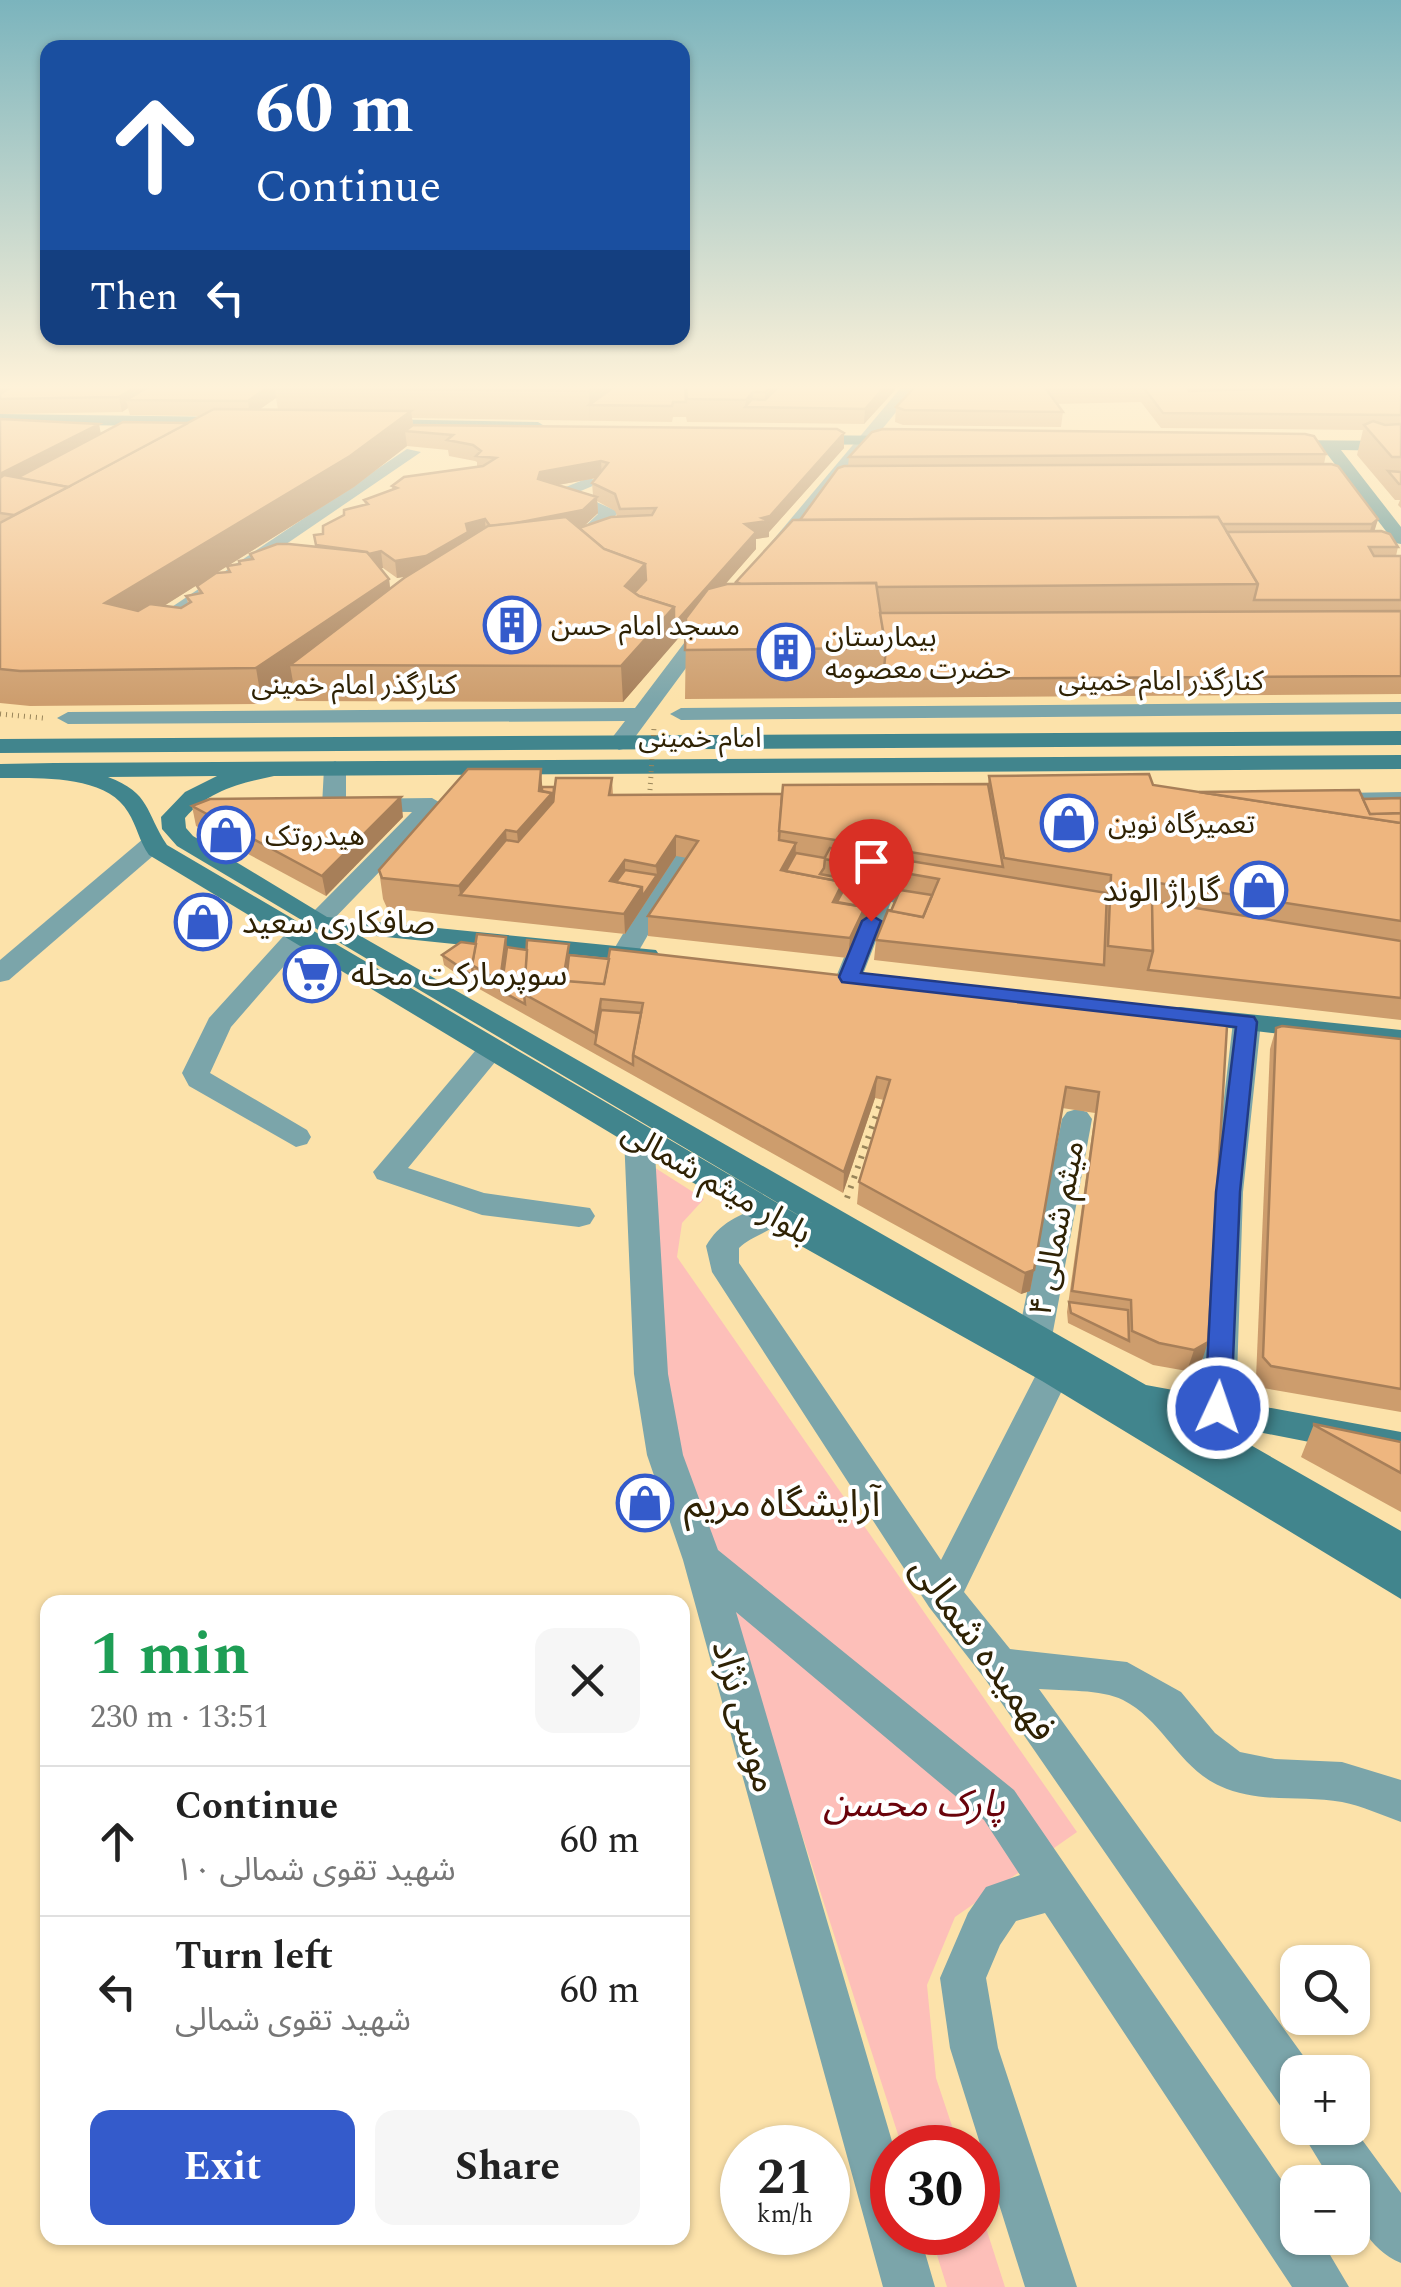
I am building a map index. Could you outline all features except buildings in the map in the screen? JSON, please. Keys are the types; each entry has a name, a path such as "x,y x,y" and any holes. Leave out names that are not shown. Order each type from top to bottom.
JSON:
{"main road":[{"path":"1362,491 1395,542"},
{"path":"0,728 102,783 136,806 152,844"},
{"name":"امام خمینی","path":"0,771 57,758 618,743 1401,738"},
{"name":"امام خمینی","path":"0,746 57,758 271,770 1400,765"},
{"path":"136,806 156,789 176,788 203,806 214,784 271,770"},
{"name":"بلوار میثم شمالی","path":"203,806 173,816 174,829 307,929 491,1050 771,1215 1054,1372 1401,1582"},
{"name":"بلوار میثم شمالی","path":"152,844 839,1222 1401,1550"},
{"path":"307,929 680,960"},
{"path":"1152,1011 1401,1038"},
{"path":"1133,1394 1401,1446"}],"street":[{"path":"138,636 355,491"},
{"path":"551,541 585,536 610,512 560,493 567,491"},
{"path":"774,548 830,491"},
{"path":"592,529 626,529"},
{"path":"252,560 287,566"},
{"path":"618,743 648,721 718,621"},
{"path":"268,714 297,691"},
{"name":"کنارگذر امام خمینی","path":"681,714 1401,708"},
{"name":"کنارگذر امام خمینی","path":"68,718 268,714 648,721"},
{"path":"296,1137 199,1079 196,1073 218,1024 432,804 325,806 335,768"},
{"path":"0,974 152,844"},
{"path":"624,954 680,858"},
{"path":"826,883 932,902"},
{"path":"849,977 882,893"},
{"path":"1218,1408 1228,1192 1247,1022"},
{"path":"491,1050 388,1172 482,1204 579,1216"},
{"name":"میثم شمالی ۴","path":"1034,1337 1077,1118"},
{"name":"موسی نژاد","path":"639,1136 651,1374 664,1455 702,1560 870,2150"},
{"name":"فهمیده شمالی","path":"771,1215 733,1232 722,1246 723,1264 943,1595 999,1666 1280,2064"},
{"path":"943,1595 1054,1372"},
{"path":"702,1560 999,1805 1323,2287"},
{"path":"999,1666 1127,1680 1166,1705 1200,1747 1230,1770 1275,1779 1342,1782 1401,1802"},
{"path":"1051,2287 979,2066 963,1978 984,1929 1002,1903 1054,1888"},
{"path":"1336,2145 1401,2237"},
{"name":"موسی نژاد","path":"900,2255 909,2287"}],"lane":[{"path":"1325,798 1401,796"}],"path":[{"path":"0,714 68,718"},
{"path":"648,721 650,790"},
{"path":"839,1222 880,1104"}],"green space":[{"name":"پارک محسن","path":"649,1164 704,1199 682,1223 677,1257 1077,1832 955,1917 927,1985 936,2078 952,2125 895,2125 662,1397"},
{"path":"937,2255 995,2255 1005,2287 947,2287"}],"place":[{"name":"مسجد امام حسن","path":"512,625"},
{"name":"بیمارستان حضرت معصومه","path":"786,652"},
{"name":"تعمیرگاه نوین","path":"1069,823"},
{"name":"هیدروتک","path":"226,835"},
{"name":"گاراژ الوند","path":"1259,890"},
{"name":"صافکاری سعید","path":"203,922"},
{"name":"سوپرمارکت محله","path":"312,974"},
{"name":"آرایشگاه مریم","path":"645,1503"}],"route":[{"path":"871,921 849,977 1247,1022 1228,1192 1218,1408"}]}
